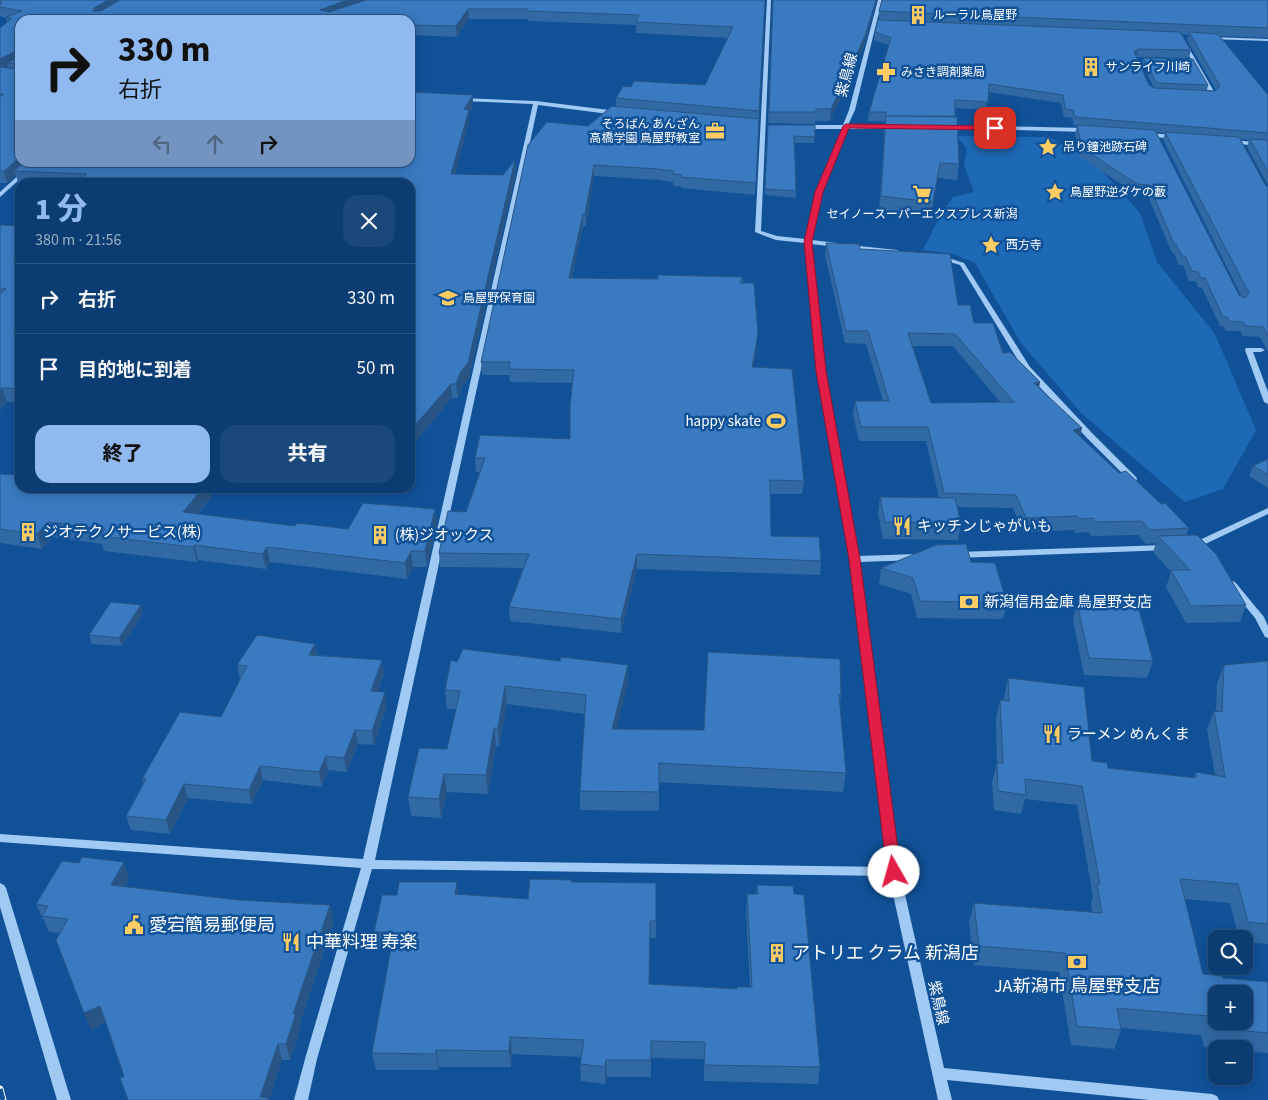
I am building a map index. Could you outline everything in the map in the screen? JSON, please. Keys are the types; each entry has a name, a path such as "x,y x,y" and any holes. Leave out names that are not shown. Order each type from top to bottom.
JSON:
{"street":[{"path":"769,0 758,232 776,238 909,253"},
{"name":"紫鳥線","path":"880,0 846,126 819,192 808,242 821,371 854,559 894,872 945,1100"},
{"path":"874,24 884,25"},
{"path":"1190,37 1180,36 1213,95 1205,94"},
{"path":"1210,38 1268,40"},
{"path":"1185,61 1195,62"},
{"path":"458,99 536,103 621,113"},
{"path":"302,1100 311,1059 368,864 536,103"},
{"path":"752,126 771,127"},
{"path":"799,127 904,127"},
{"path":"943,127 1088,130"},
{"path":"1136,134 1184,138"},
{"path":"1156,136 1160,145"},
{"path":"1221,141 1268,145"},
{"path":"1240,143 1245,151"},
{"path":"19,178 31,167"},
{"path":"0,195 15,182"},
{"path":"927,255 946,257 962,264 1027,368 1089,435 1141,487"},
{"path":"1261,350 1249,350 1268,402"},
{"path":"1193,546 1268,512"},
{"path":"952,556 1176,547"},
{"path":"854,559 923,557"},
{"path":"1229,580 1264,618 1268,635"},
{"path":"0,838 368,864 894,872"},
{"path":"0,888 64,1100"},
{"path":"940,1074 1212,1100"}],"shaded area":[{"path":"957,136 1049,137 1094,162 1140,213 1157,262 1215,334 1256,430 1223,489 1185,502 1081,413 1021,343 975,263 953,254 923,250 941,214 953,197 974,192 964,165 967,149"}],"building":[{"path":"0,0 108,0 94,8 93,11 101,11 120,0 347,0 320,10 329,12 366,0 765,0 759,111 616,98 623,86 631,87 634,81 705,85 733,27 636,22 639,15 528,11 528,9 468,9 456,26 415,25 415,15 15,15 15,52 0,59 0,28 12,18 6,17 22,11 0,7 2,3 0,3"},
{"path":"773,0 876,0 865,36 831,109 816,109 816,112 769,112"},
{"path":"882,0 1268,0 1268,28 879,11"},
{"path":"878,20 1180,32 1191,50 1138,49 1134,52 1149,85 1154,88 1215,91 1220,86 1189,32 1218,34 1268,95 1268,133 1075,117 1073,110 1065,109 1063,95 989,84 988,102 955,100 955,116 885,116 886,112 869,112 891,38 875,32"},
{"path":"1143,58 1193,59 1208,85 1157,83"},
{"path":"15,59 15,63 7,63"},
{"path":"0,67 15,69 15,161 4,171 0,171 0,96 4,94 0,94"},
{"path":"415,92 473,95 464,109 469,110 451,174 503,175 515,160 468,363 460,373 456,384 451,384 415,425 415,178 82,178 87,174 14,171 18,167 415,167"},
{"path":"612,106 759,119 756,183 681,177 682,175 673,174 674,171 658,169 594,165 585,214 583,214 569,278 658,279 658,275 743,277 740,283 754,283 758,334 752,367 792,369 804,481 770,480 771,536 819,537 821,561 637,554 621,619 509,607 529,554 439,553 448,511 466,512 485,458 475,458 480,435 570,439 570,405 574,370 509,369 510,362 481,362 528,145 547,122 588,126"},
{"path":"886,116 957,117 959,164 940,163 933,202 881,196"},
{"path":"768,125 815,125 815,137 794,136 796,191 765,189"},
{"path":"1077,125 1155,130 1239,295 1245,298 1249,293 1165,132 1239,137 1268,187 1268,336 1263,327 1246,326 1243,322 1229,321 1227,317 1223,317 1205,278 1201,278 1198,272 1192,271 1185,256 1182,256 1176,244 1174,244 1149,185 1137,184 1082,148"},
{"path":"1250,139 1268,140 1268,172"},
{"path":"0,225 15,226 15,389 2,388 0,390 0,294 6,289 0,288"},
{"path":"826,243 859,244 860,249 950,254 958,305 970,305 974,323 993,323 1003,353 1010,352 1040,382 1034,383 1082,428 1073,430 1119,473 1126,471 1161,504 1165,503 1189,528 1150,530 1142,521 1095,522 1093,518 1079,519 1077,516 1026,518 1016,495 944,493 928,427 861,427 855,401 889,401 868,331 846,331","holes":["908,333 955,334 1014,402 931,403"]},
{"path":"1268,459 1268,475 1253,466"},
{"path":"0,474 15,475 15,493 199,493 183,512 295,526 297,523 348,529 363,503 435,509 425,551 411,551 405,563 267,547 262,554 195,545 193,547 100,536 105,529 48,522 37,534 0,529"},
{"path":"880,497 955,498 961,523 885,522"},
{"path":"1197,535 1216,554 1246,605 1191,606 1171,570 1190,570 1158,536"},
{"path":"966,544 971,562 995,563 1007,603 920,601 913,578 881,568 936,545"},
{"path":"1136,599 1153,661 1089,658 1077,603"},
{"path":"111,602 141,605 119,638 89,635"},
{"path":"257,635 315,644 309,655 382,660 371,691 385,692 372,731 355,730 344,758 326,756 319,772 260,766 249,790 184,784 166,820 126,816 146,779 142,779 180,712 221,717 247,666 237,665"},
{"path":"463,649 560,661 561,657 628,665 612,729 704,730 708,652 840,659 841,696 839,695 846,773 659,763 659,792 580,791 586,695 505,686 498,728 494,728 486,775 444,774 439,799 408,797 419,748 447,749 460,691 445,690 451,660 457,662"},
{"path":"1268,661 1268,924 1248,922 1238,884 1180,879 1203,974 1222,976 1223,978 1268,982 1268,1033 1234,1030 1253,1030 1253,985 1208,985 1208,1016 1117,1008 1121,1030 1077,1026 1065,953 979,946 974,903 1102,913 1097,884 1100,884 1082,786 1025,779 1026,795 998,791 997,763 1003,763 1000,700 1009,701 1008,678 1084,687 1092,761 1107,763 1108,768 1196,778 1196,772 1225,777 1214,711 1222,712 1224,665"},
{"path":"82,857 124,862 111,885 238,900 330,905 293,1014 296,1014 286,1044 278,1044 260,1097 268,1098 268,1100 128,1100 120,1078 124,1076 100,1006 84,1013 56,940 68,919 42,916 48,906 36,904 62,861 79,863"},
{"path":"530,879 572,880 571,882 656,883 656,921 650,921 649,984 737,989 737,987 752,987 747,894 758,894 757,885 793,886 794,894 804,895 820,1067 704,1065 705,1042 651,1041 651,1060 606,1060 605,1067 580,1064 584,1040 510,1037 509,1051 436,1050 436,1054 372,1053 394,932 374,932 382,895 397,895 399,882 457,882 455,894 528,899"}],"railway":[{"path":"0,1089 3,1100"}],"place":[{"name":"ルーラル鳥屋野","path":"918,15"},
{"name":"サンライフ川崎","path":"1091,67"},
{"name":"みさき調剤薬局","path":"886,72"},
{"name":"そろばん あんざん 高橋学園 鳥屋野教室","path":"715,131"},
{"name":"吊り鐘池跡石碑","path":"1048,147"},
{"name":"鳥屋野逆ダケの藪","path":"1055,192"},
{"name":"セイノースーパーエクスプレス新潟","path":"922,194"},
{"name":"西方寺","path":"991,245"},
{"name":"鳥屋野保育園","path":"448,298"},
{"name":"happy skate","path":"776,421"},
{"name":"キッチンじゃがいも","path":"902,526"},
{"name":"ジオテクノサービス(株)","path":"28,532"},
{"name":"(株)ジオックス","path":"380,535"},
{"name":"新潟信用金庫 鳥屋野支店","path":"969,602"},
{"name":"ラーメン めんくま","path":"1052,734"},
{"name":"愛宕簡易郵便局","path":"134,925"},
{"name":"中華料理 寿楽","path":"291,942"},
{"name":"アトリエ クラム 新潟店","path":"777,953"},
{"name":"JA新潟市 鳥屋野支店","path":"1077,962"}],"route":[{"path":"894,872 854,559 821,371 808,242 819,192 846,126 995,128"}]}
